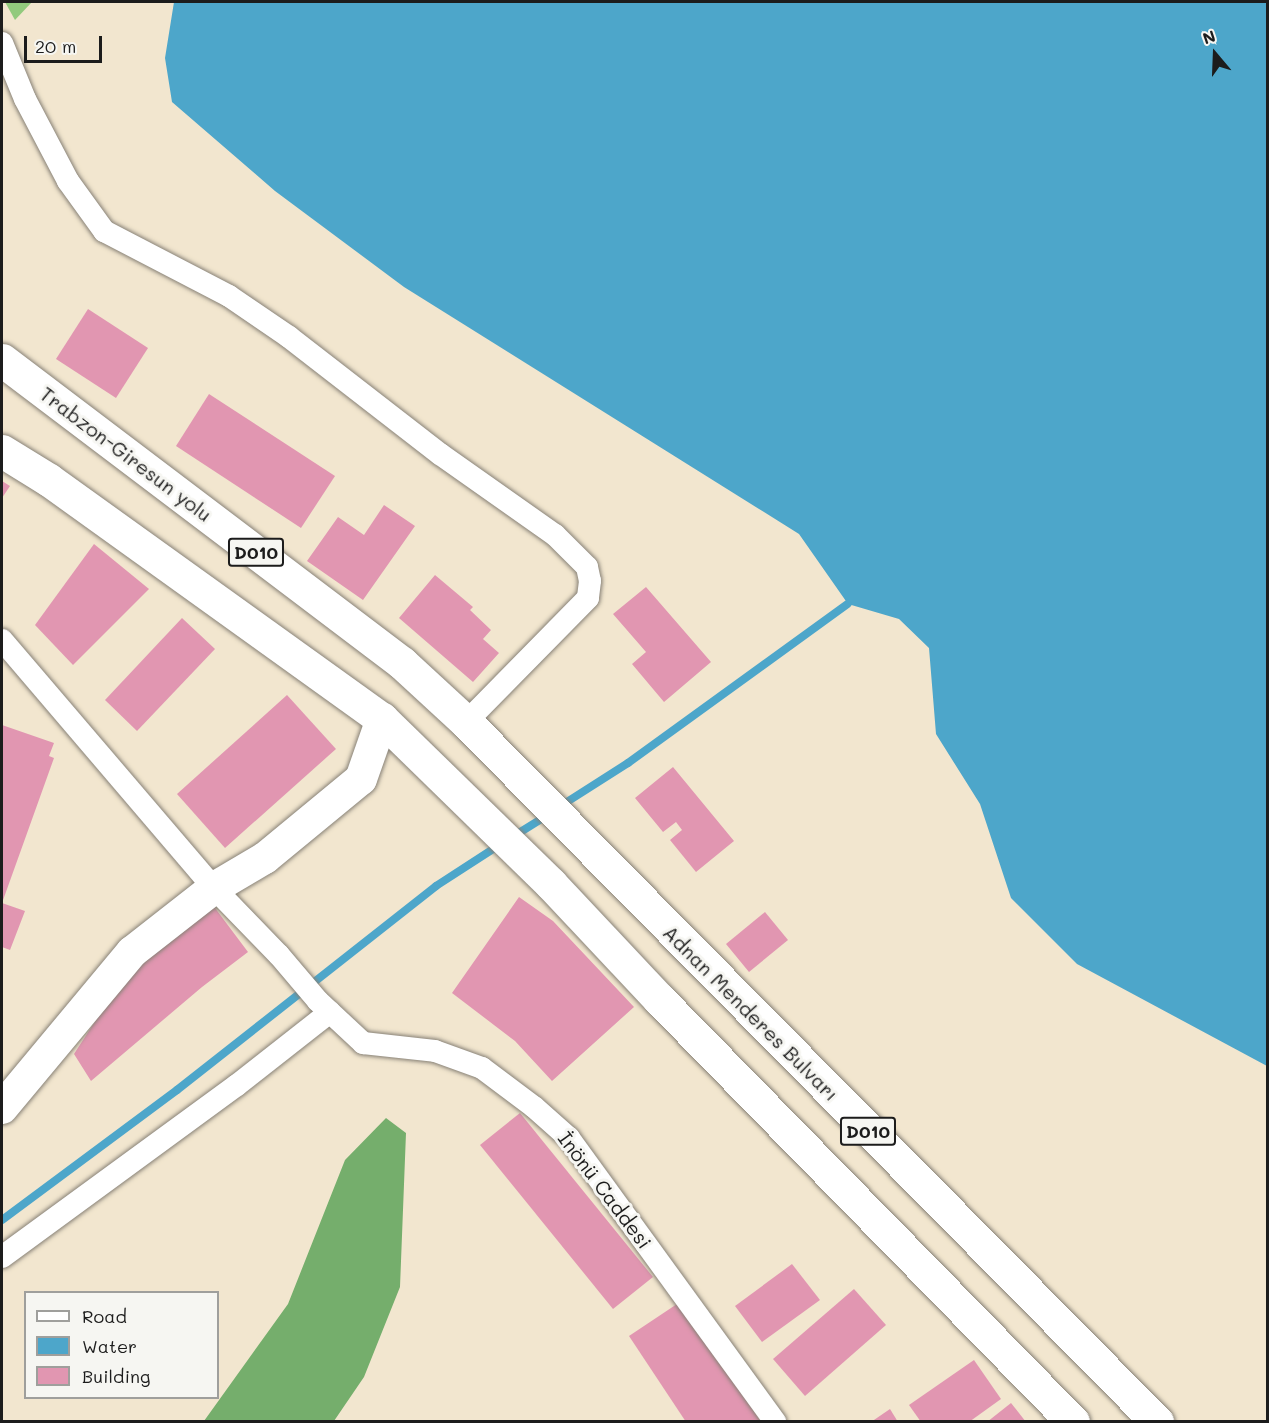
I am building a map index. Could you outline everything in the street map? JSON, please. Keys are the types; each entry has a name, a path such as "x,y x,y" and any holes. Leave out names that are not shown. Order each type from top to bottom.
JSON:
{"highway":[{"name":"Trabzon-Giresun yolu","path":"2,360 402,663 500,756"},
{"name":"D010","path":"2,451 49,480 382,719 551,884 659,999 1073,1422"},
{"name":"Adnan Menderes Bulvarı","path":"500,756 1157,1422"}],"street":[{"path":"2,43 25,99 68,181 104,231 229,296 289,337 440,454 555,535 587,567 590,581 588,598 466,722"},
{"name":"İnönü Caddesi","path":"2,640 214,888 324,1007 363,1043 435,1052 482,1068 534,1107 569,1138 775,1422"},
{"path":"2,1108 132,952 214,888 265,858 361,779 382,719"},
{"path":"2,1257 237,1085 324,1007"}],"green space":[{"path":"5,2 32,2 15,20"},
{"path":"386,1118 406,1133 400,1287 364,1377 334,1421 204,1421 288,1304 345,1160"}],"water":[{"path":"174,2 1267,2 1267,1066 1077,964 1011,898 980,804 936,734 929,648 899,619 848,604 799,534 404,287 275,191 172,102 165,58"}],"building":[{"path":"88,309 148,348 116,398 56,359"},
{"path":"209,394 335,476 301,528 176,446"},
{"path":"2,481 10,486 2,498"},
{"path":"384,505 415,526 363,600 307,561 338,517 364,535"},
{"path":"94,544 149,589 73,665 35,625"},
{"path":"435,575 473,607 470,610 491,630 483,639 499,653 473,682 399,618"},
{"path":"646,587 711,662 664,702 632,664 646,652 613,614"},
{"path":"182,618 215,649 137,731 105,700"},
{"path":"287,695 336,749 225,848 177,794"},
{"path":"2,725 54,743 49,756 54,758 2,903"},
{"path":"673,767 734,841 696,872 670,840 682,830 676,822 663,832 635,798"},
{"path":"519,897 553,921 634,1007 552,1081 515,1041 452,993"},
{"path":"2,903 25,911 10,950 2,947"},
{"path":"212,904 248,952 202,987 91,1081 74,1054 129,969"},
{"path":"765,912 788,940 749,972 726,944"},
{"path":"520,1113 653,1277 613,1309 480,1145"},
{"path":"792,1264 820,1300 762,1342 735,1306"},
{"path":"854,1289 886,1325 805,1396 773,1359"},
{"path":"680,1302 761,1422 686,1422 629,1336"},
{"path":"974,1360 1001,1399 969,1422 921,1422 909,1405"},
{"path":"1011,1403 1026,1422 987,1422"},
{"path":"890,1409 898,1422 871,1422"}],"waterway":[{"path":"559,807 628,763 848,604"},
{"path":"514,836 547,815"},
{"path":"2,1220 177,1090 436,886 501,844"}]}
